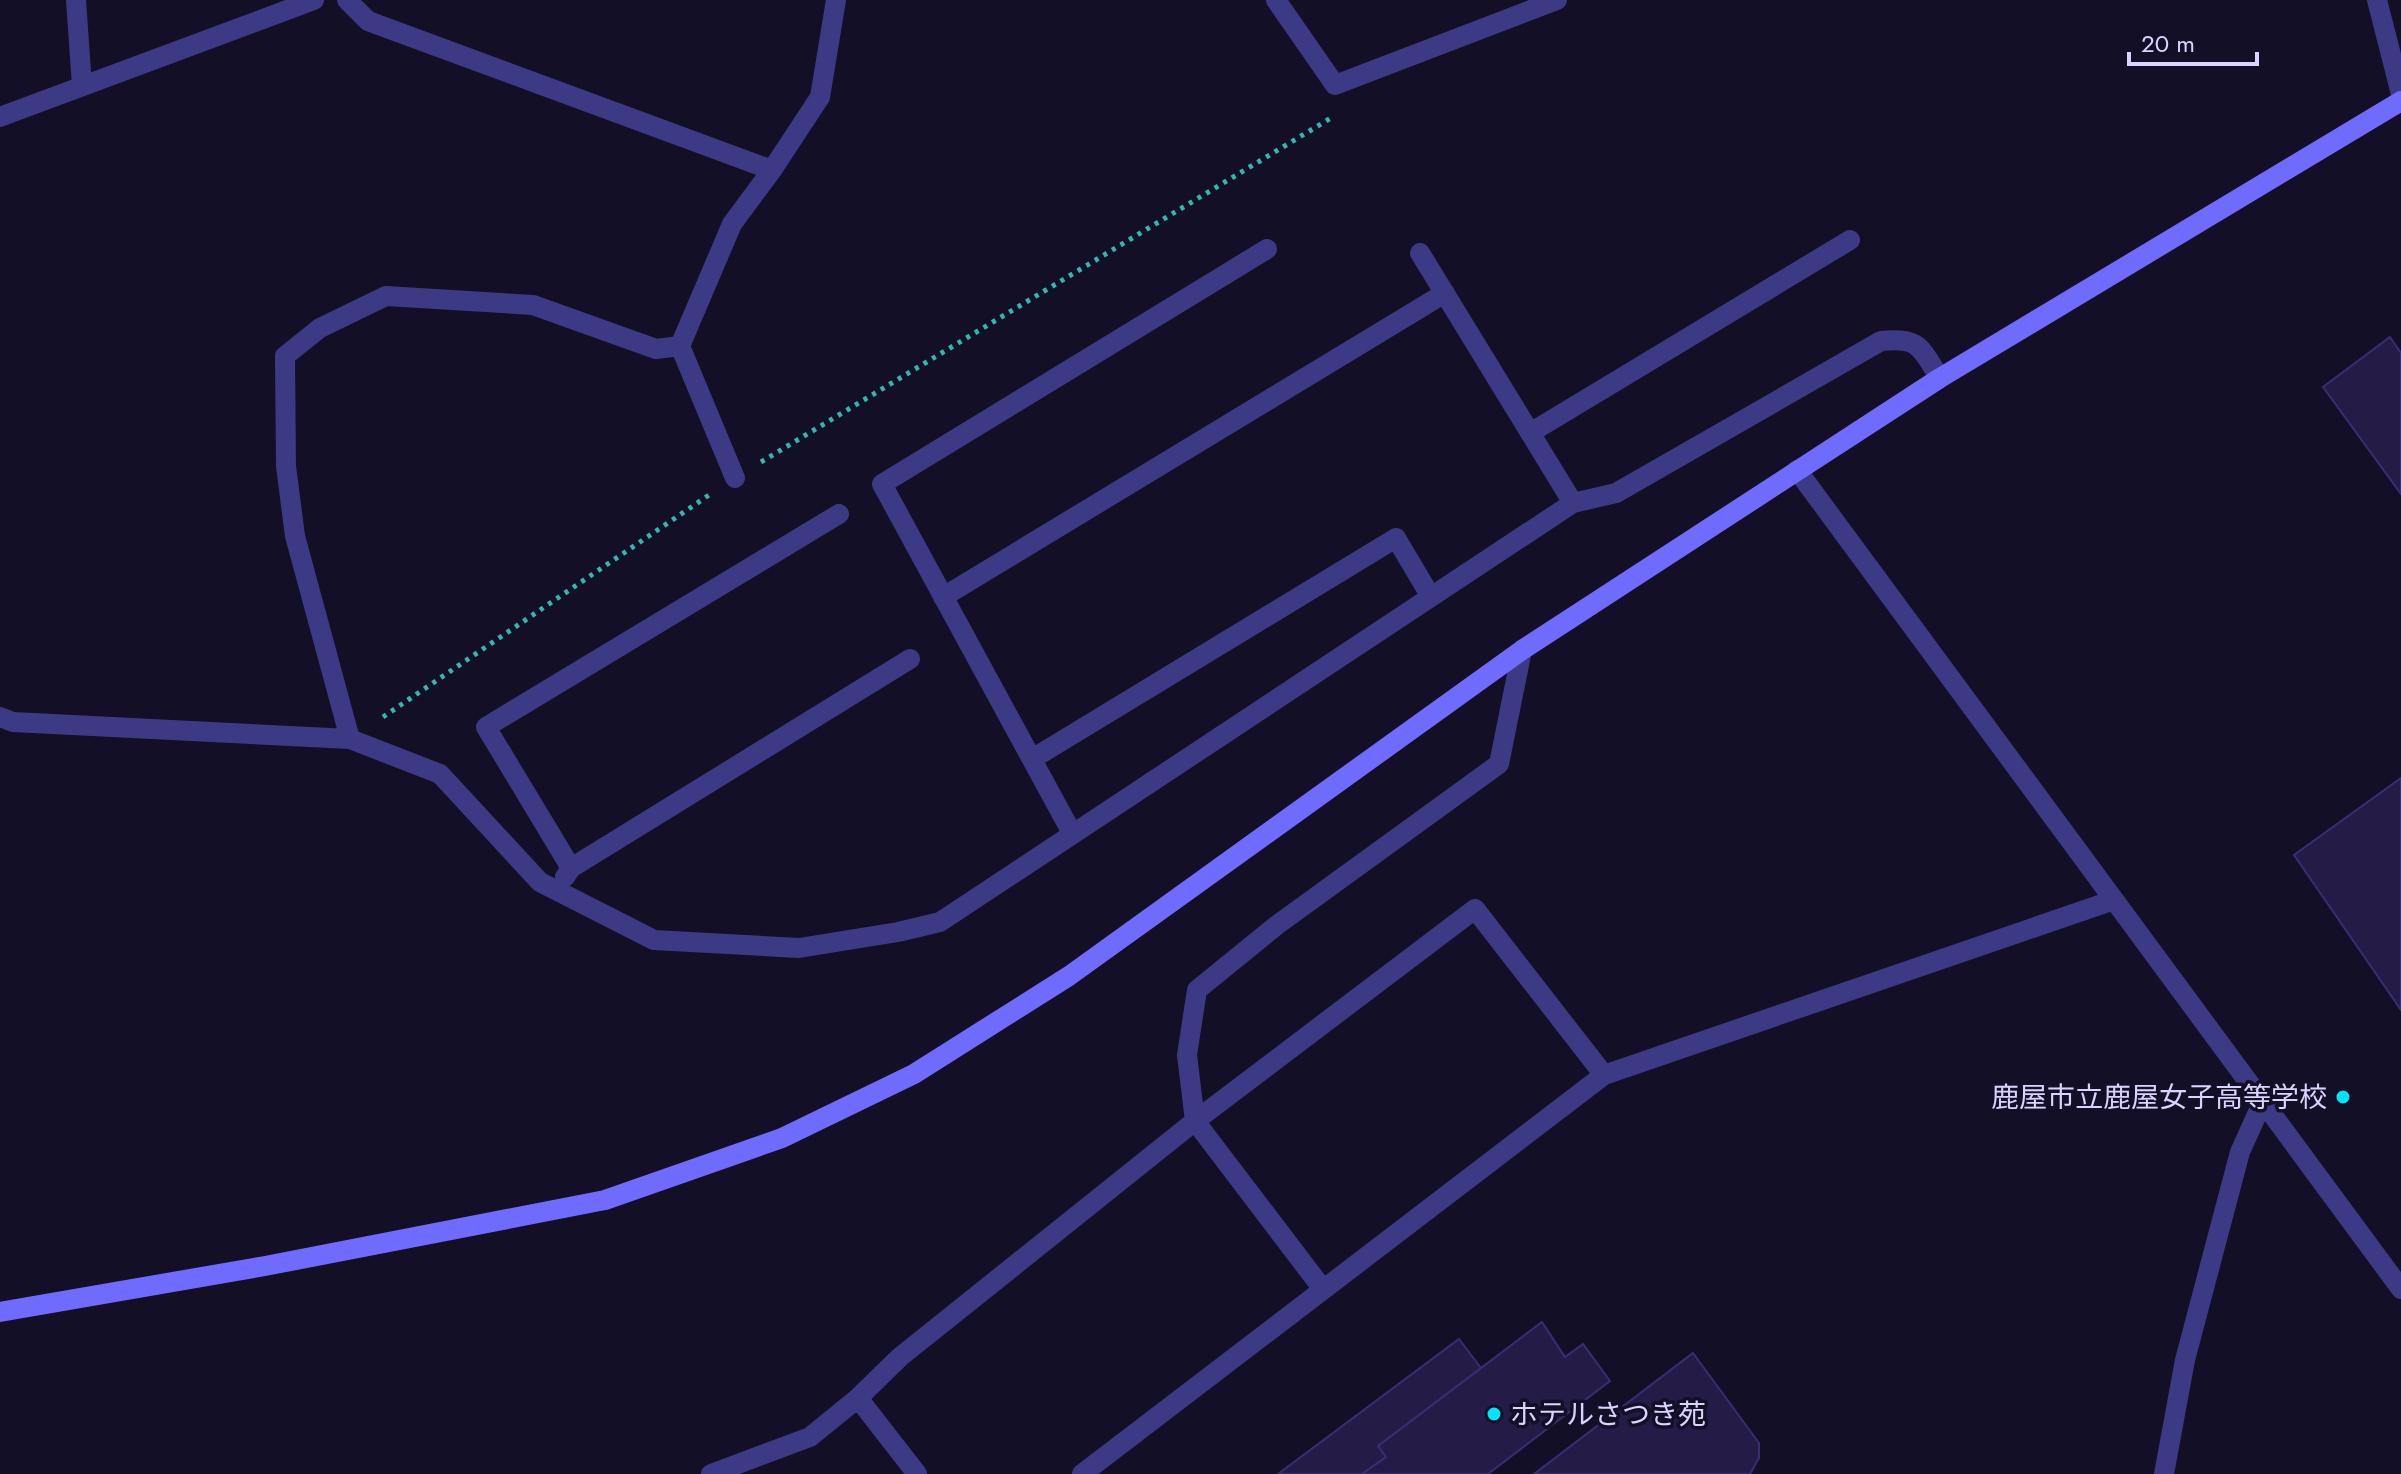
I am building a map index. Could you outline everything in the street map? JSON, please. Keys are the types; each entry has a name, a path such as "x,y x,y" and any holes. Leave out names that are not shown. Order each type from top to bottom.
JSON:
{"street":[{"path":"76,0 82,86"},
{"path":"0,117 314,0"},
{"path":"347,0 368,21 772,170"},
{"path":"735,478 680,346 732,224 820,97 836,0"},
{"path":"1276,0 1335,85 1557,0"},
{"path":"2377,0 2401,94"},
{"path":"0,1312 265,1266 605,1200 782,1138 914,1074 1069,976 1522,650 1797,470 1940,378 2401,101"},
{"path":"1530,433 1850,240"},
{"path":"1072,833 882,484 1267,249"},
{"path":"1420,253 1573,503"},
{"path":"943,597 1445,293"},
{"path":"350,739 295,536 286,466 285,356 320,328 386,296 533,305 656,349 680,346"},
{"path":"0,717 13,722 350,739 440,774 540,882 654,940 799,948 898,932 940,922 1573,503 1616,493 1881,341 1905,338 1918,346 1940,378"},
{"path":"1797,470 2401,1289"},
{"path":"571,868 486,727 839,514"},
{"path":"1032,759 1396,538 1431,597"},
{"path":"1322,1288 1195,1121 1187,1055 1197,990 1277,925 1499,764 1522,650"},
{"path":"557,891 571,868 910,659"},
{"path":"1082,1474 1604,1075 2114,900"},
{"path":"711,1474 810,1437 858,1398 900,1357 1195,1121 1475,909 1604,1075"},
{"path":"2164,1474 2185,1360 2240,1152 2263,1101"},
{"path":"858,1398 917,1474"}],"path":[{"path":"350,739 735,478 1332,117 1335,85"}],"building":[{"path":"2390,337 2401,353 2401,494 2323,387"},
{"path":"2401,778 2401,1010 2294,855"},
{"name":"ホテルさつき苑","path":"1542,1322 1565,1357 1583,1344 1610,1381 1488,1474 1362,1474 1386,1457 1378,1446"},
{"path":"1459,1339 1481,1368 1378,1446 1386,1457 1362,1474 1278,1474"},
{"path":"1693,1353 1759,1443 1759,1458 1750,1474 1534,1474"}],"place":[{"name":"鹿屋市立鹿屋女子高等学校","path":"2343,1097"},
{"name":"ホテルさつき苑","path":"1494,1414"}]}
